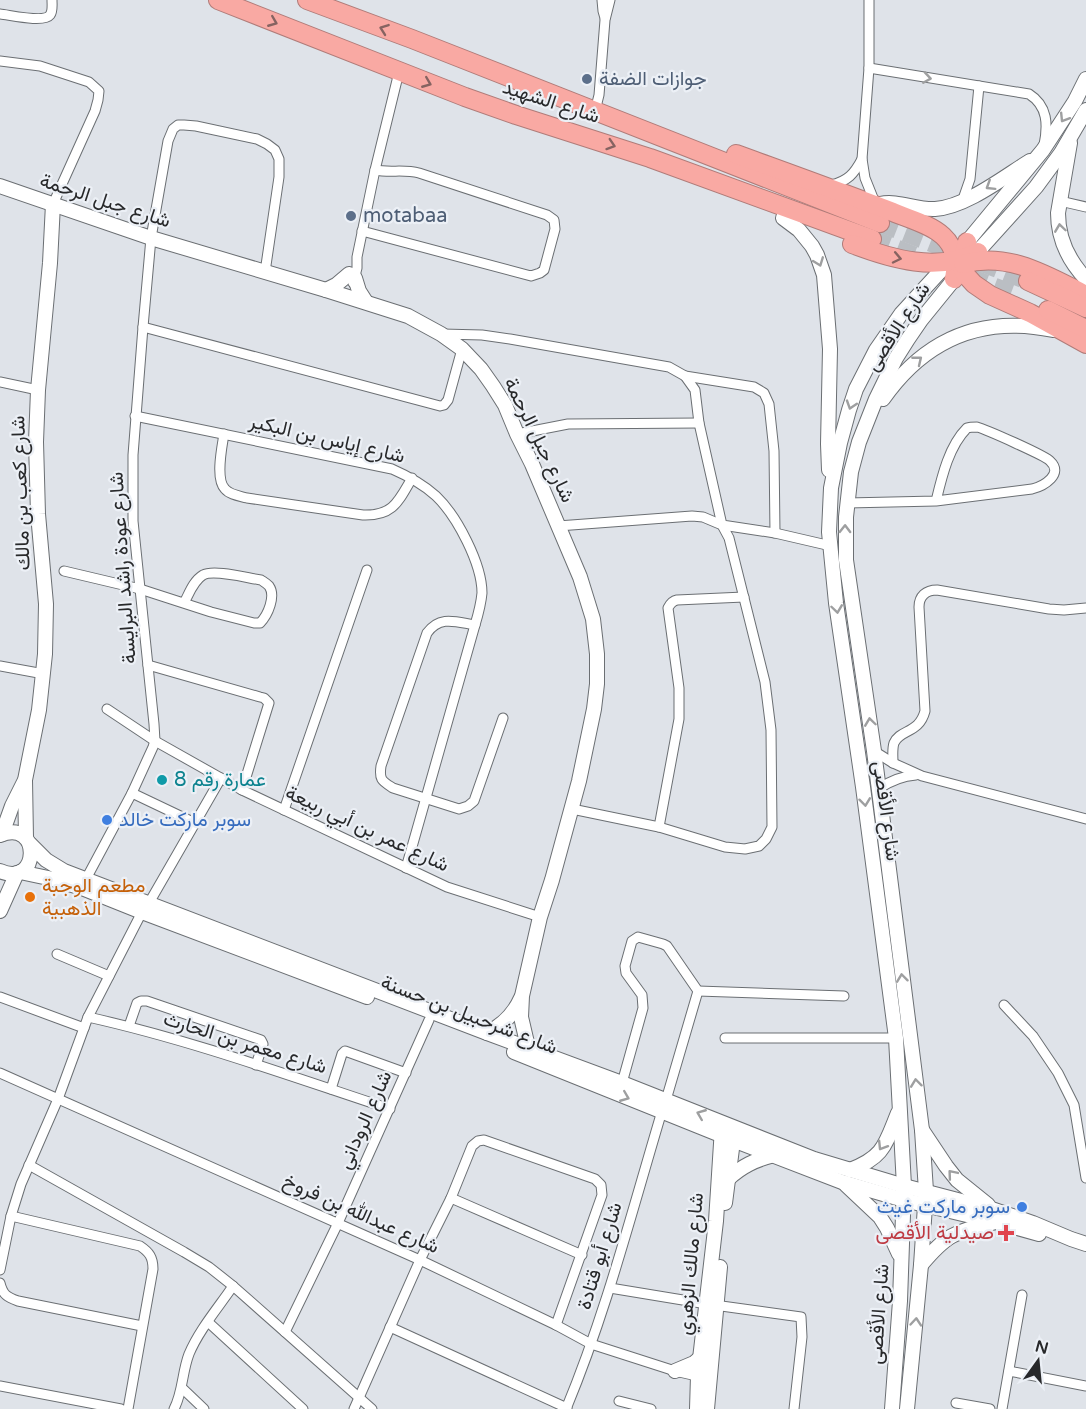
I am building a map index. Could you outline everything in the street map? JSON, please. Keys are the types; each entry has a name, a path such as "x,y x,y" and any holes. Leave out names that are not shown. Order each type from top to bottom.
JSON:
{"highway":[{"name":"شارع الشهيد","path":"218,0 490,107 650,158 876,223"},
{"name":"شارع الشهيد","path":"307,0 412,39 876,223"},
{"path":"679,145 705,145 722,149 823,187 876,223 934,230 948,242 967,277 981,290 1030,313 1077,331"},
{"path":"650,158 674,175 692,184 890,257 914,261 1016,263 1086,295"},
{"path":"1086,308 1024,289 1077,331 1086,344"}],"street":[{"path":"0,14 43,19 50,15 52,0"},
{"path":"602,0 605,20"},
{"path":"595,111 599,95 605,20 610,0"},
{"path":"869,0 869,68 862,159 876,223"},
{"path":"0,61 40,66 89,82 99,91 95,111 53,204"},
{"path":"869,68 1029,94 1043,109 1046,120 1046,132 1041,152 962,202 939,209 887,203 876,223"},
{"path":"346,296 399,72"},
{"path":"959,262 1041,152 1075,101 1086,79"},
{"path":"962,202 970,179 980,86"},
{"path":"959,262 1036,187 1061,153 1086,110"},
{"name":"شارع عودة راشد البرايسة","path":"86,879 132,793 155,741 133,510 133,455 151,238 168,141 173,129 178,125 196,126 257,139 275,150 280,167 265,272"},
{"path":"1071,135 1058,224 1063,246 1074,265 1086,279"},
{"path":"823,187 849,178 862,159"},
{"path":"362,231 531,276 544,270 555,229 554,220 547,215 419,173 403,170 386,172 375,170"},
{"name":"شارع جبل الرحمة","path":"0,186 151,238 408,316 441,334 462,350 481,369 505,405 586,593 597,654 594,709 572,809 540,917 522,996 522,1027 528,1047"},
{"path":"1060,201 1086,207"},
{"name":"شارع كعب بن مالك","path":"0,911 18,872 25,868 32,857 28,841 25,780 44,674 47,628 36,474 36,442 53,204"},
{"path":"783,218 806,238 817,255 824,275 830,349 828,444 831,488"},
{"name":"شارع الأقصى","path":"907,1409 925,1198 922,1130 874,751 846,560 845,535 851,472 868,420 902,348 959,262"},
{"name":"شارع الأقصى","path":"892,1409 900,1301 904,1193 896,1038 836,603 829,512 831,488 840,443 849,410 865,369 887,331 901,314 959,262"},
{"path":"326,290 352,276"},
{"path":"352,276 366,302"},
{"path":"868,420 893,385 920,357 961,334 992,327 1021,326 1077,331"},
{"path":"143,327 435,406 442,406 446,403 462,350"},
{"path":"441,334 482,335 510,339 669,367 685,376 754,387 764,393 769,404 774,451 775,533"},
{"path":"572,809 659,827 725,847 745,849 759,846 772,827 772,751 770,712 765,682 729,538 722,525 699,423 695,390 685,376"},
{"path":"0,382 38,390"},
{"name":"شارع إياس بن البكير","path":"135,416 392,469 412,478 436,496 450,512 464,536 480,575 482,592 480,609 406,868"},
{"path":"517,434 568,424 699,423"},
{"path":"847,503 936,501 1042,487 1054,474 1055,466 1049,459 977,427 967,428 959,435 942,478 936,501"},
{"path":"224,434 220,468 222,485 230,493 247,498 375,515 385,513 394,505 412,478"},
{"path":"558,526 692,516 722,525 775,533 831,546"},
{"path":"284,810 368,570"},
{"path":"64,571 140,589 211,612 254,624 260,623 265,618 271,597 270,589 261,580 211,573 196,581 184,603"},
{"path":"893,764 897,739 917,727 925,711 919,607 924,594 937,590 1042,608 1064,610 1086,608"},
{"path":"659,827 680,718 679,688 668,608 673,601 677,600 744,597"},
{"path":"475,625 439,622 432,625 427,633 381,766 380,775 383,782 393,788 459,809 468,806 474,801 503,718"},
{"path":"148,665 267,700 269,703 242,790"},
{"path":"0,666 44,674"},
{"name":"شارع عمر بن أبي ربيعة","path":"107,709 155,741 242,790 447,887 540,917"},
{"path":"874,751 893,764 922,776 1086,819"},
{"path":"878,789 894,780 912,775 922,776"},
{"path":"0,1270 15,1201 58,1099 88,1017 146,908 221,778"},
{"name":"شارع كعب بن مالك","path":"1,834 25,780"},
{"path":"132,793 195,823"},
{"path":"1,834 14,832 28,841"},
{"name":"شارع شرحبيل بن حسنة","path":"28,841 45,860 55,866 146,908 429,1020 728,1131 814,1159 846,1176"},
{"name":"شارع شرحبيل بن حسنة","path":"0,870 9,874 18,872 64,882 146,908 528,1047 622,1083 704,1128 728,1131 774,1155 904,1193 1033,1223 1086,1244"},
{"path":"622,1083 643,1008 642,995 626,973 632,941 638,937 667,946 698,991 844,996"},
{"path":"57,954 109,976"},
{"name":"شارع أبو قتادة","path":"567,1408 610,1288 698,991"},
{"name":"شارع جبل الرحمة","path":"487,1033 508,1018 522,996"},
{"path":"0,997 84,1028"},
{"path":"129,1026 137,1003 147,1000 261,1040 263,1044 256,1065"},
{"path":"1004,1005 1033,1036 1058,1073 1074,1105 1086,1178"},
{"name":"شارع معمر بن الحارث","path":"88,1017 129,1026 390,1109"},
{"name":"شارع الروداني","path":"285,1332 338,1223 429,1020"},
{"path":"725,1038 896,1038"},
{"path":"331,1089 345,1051 406,1073"},
{"name":"شارع عبدالله بن فروخ","path":"0,1073 420,1260 591,1344 675,1371 704,1377"},
{"path":"900,1109 881,1151 866,1164 846,1176 880,1217 902,1260"},
{"path":"704,1128 719,1155"},
{"path":"921,1265 939,1244 994,1215 957,1180 922,1130"},
{"name":"شارع مالك الزهري","path":"707,1409 701,1357 712,1305 719,1155 728,1131"},
{"name":"شارع مالك الزهري","path":"697,1409 704,1377 728,1179 728,1131"},
{"path":"354,1409 420,1260 451,1198 472,1146 478,1141 484,1140 596,1179 601,1185 602,1195 556,1325"},
{"path":"728,1179 755,1160 774,1155"},
{"path":"29,1165 209,1267 372,1409"},
{"path":"451,1198 582,1255"},
{"path":"11,1216 127,1242 140,1246 153,1259 128,1409"},
{"path":"0,1283 2,1292 18,1301 142,1326"},
{"path":"174,1409 182,1388 188,1356 233,1286"},
{"path":"610,1288 801,1317 802,1337 794,1409"},
{"path":"1002,1409 1022,1295"},
{"path":"208,1322 303,1409"},
{"path":"390,1327 567,1408"},
{"path":"675,1371 694,1363 701,1357"},
{"path":"1009,1371 1086,1386"},
{"path":"0,1386 121,1409"},
{"path":"182,1388 204,1409"},
{"path":"61,1409 63,1398"},
{"path":"619,1401 651,1409"},
{"path":"956,1403 990,1409"}],"tunnel":[{"path":"880,223 1028,281"},
{"path":"872,239 921,258"},
{"path":"969,277 1019,296"}],"place":[{"name":"جوازات الضفة","path":"587,79"},
{"name":"motabaa","path":"351,216"},
{"name":"عمارة رقم 8","path":"162,780"},
{"name":"سوبر ماركت خالد","path":"107,820"},
{"name":"مطعم الوجبة الذهبية","path":"30,897"},
{"name":"سوبر ماركت غيث","path":"1022,1207"},
{"name":"صيدلية الأقصى","path":"1006,1233"}]}
